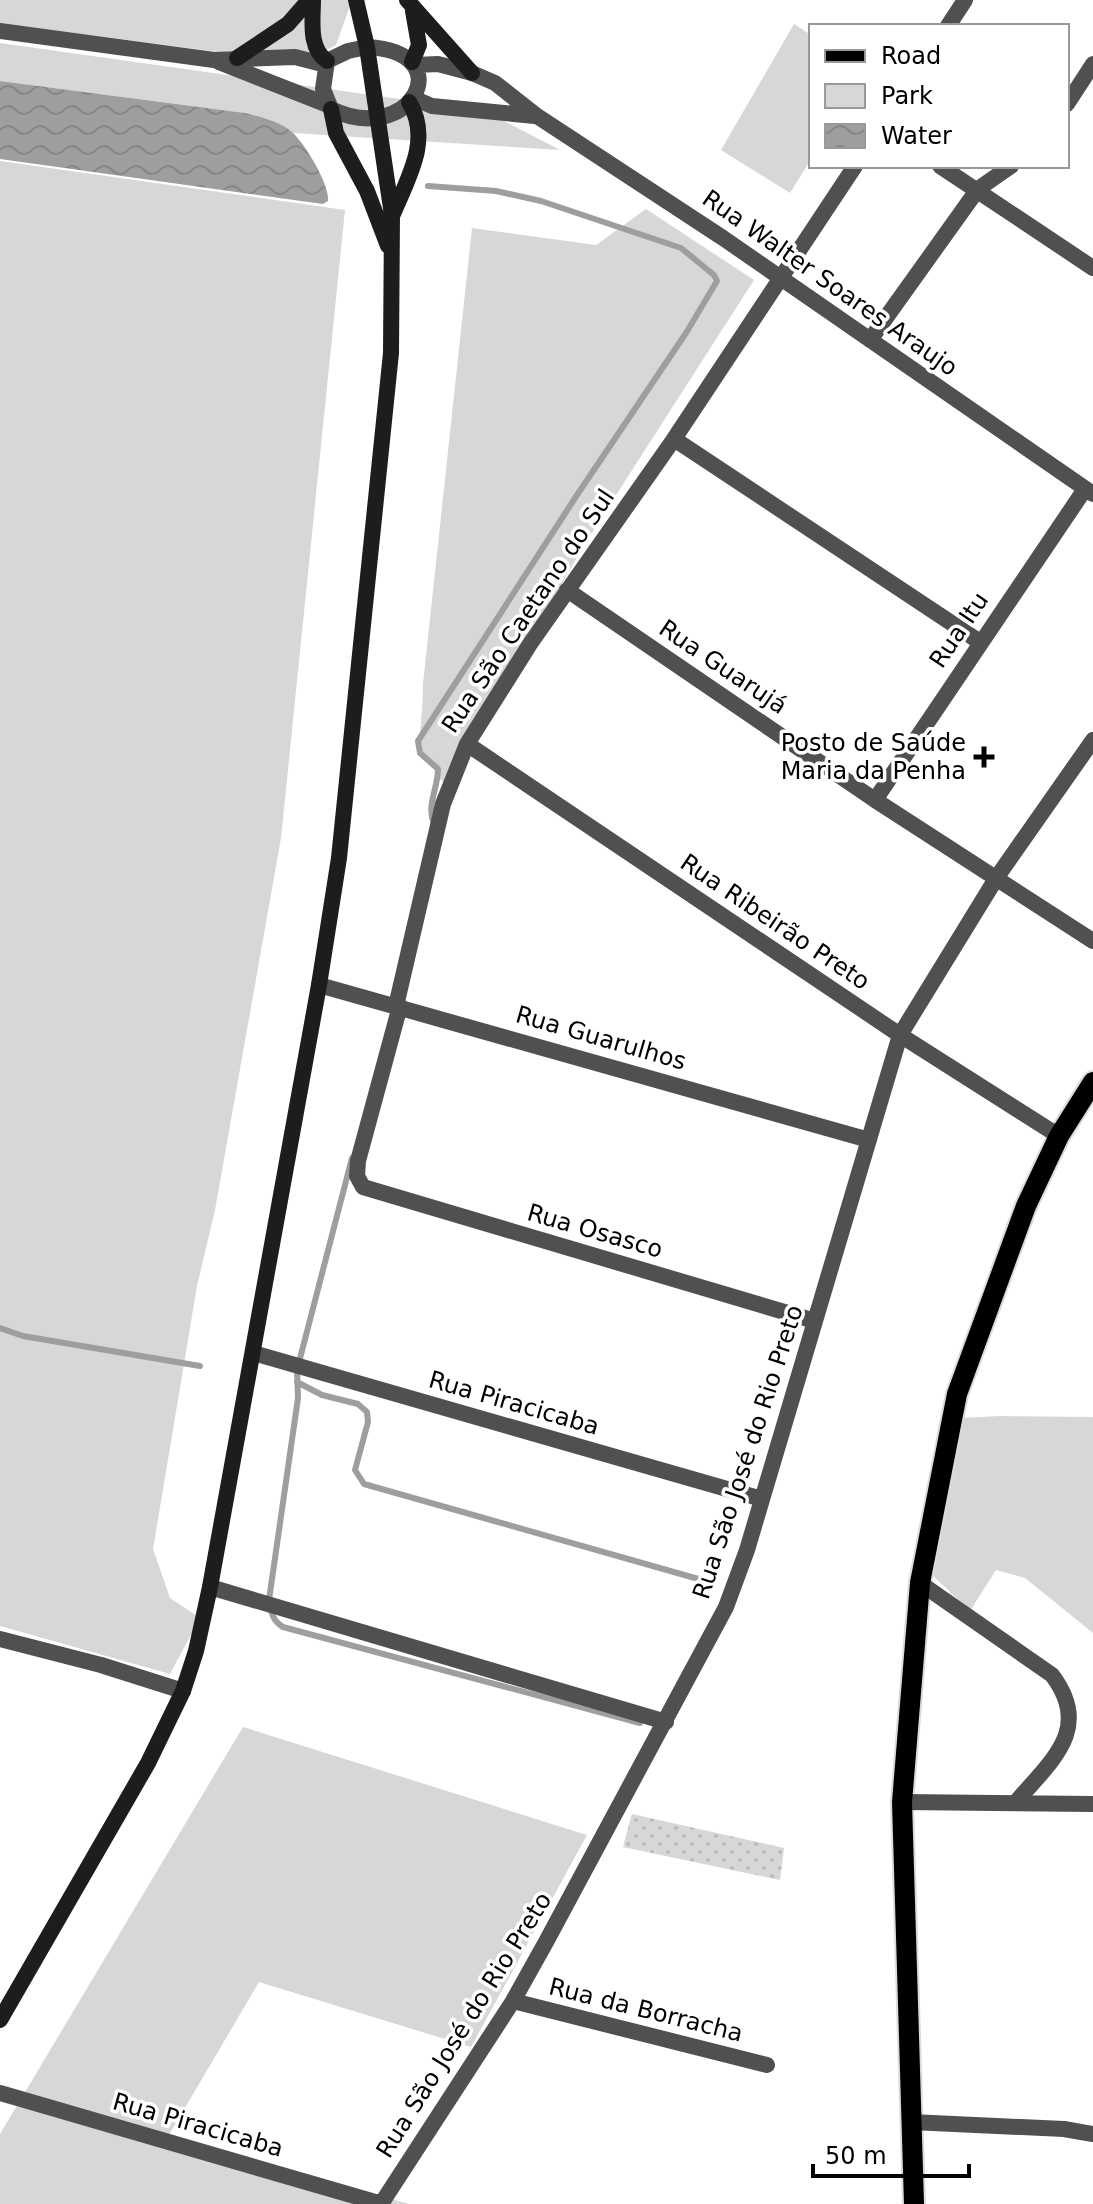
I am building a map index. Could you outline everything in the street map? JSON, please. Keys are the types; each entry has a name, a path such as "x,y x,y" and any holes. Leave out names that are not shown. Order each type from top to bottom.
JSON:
{"main road":[{"path":"237,58 288,24 311,0"},
{"path":"311,0 313,37 327,63"},
{"path":"0,2020 148,1763 183,1691 196,1651 319,985 339,858 391,353 392,215 367,47 356,0"},
{"path":"409,3 419,33 414,63"},
{"path":"409,3 472,73"},
{"path":"392,215 418,153 419,122 411,100"},
{"path":"329,107 336,133 367,191 393,259"},
{"path":"914,2204 902,1802 920,1583 957,1394 1026,1206 1059,1136 1093,1082"}],"street":[{"path":"949,24 965,0"},
{"path":"0,31 214,60 295,57 327,63 348,51 367,47"},
{"name":"Rua Walter Soares Araujo","path":"367,47 396,52 414,63 438,64 472,73 509,93 537,116 780,277 1089,492"},
{"path":"214,60 359,119 387,117 411,100 418,82 414,63"},
{"path":"327,63 323,89 329,107"},
{"path":"1069,101 1093,64"},
{"name":"Rua Walter Soares Araujo","path":"411,100 432,106 537,116"},
{"name":"Rua São Caetano do Sul","path":"363,1187 357,1176 358,1161 398,1006 443,804 467,744 567,590 674,439 854,168"},
{"path":"943,168 1093,268"},
{"path":"870,340 978,189 1008,168"},
{"path":"674,439 980,642"},
{"name":"Rua Itu","path":"875,800 980,642 1089,492"},
{"name":"Rua Guarujá","path":"567,590 875,800 1093,941"},
{"name":"Rua São José do Rio Preto","path":"382,2204 513,2001 726,1607 762,1499 900,1035 997,877 1093,740"},
{"name":"Rua Ribeirão Preto","path":"467,744 900,1035 1059,1136"},
{"name":"Rua Guarulhos","path":"319,985 869,1140"},
{"name":"Rua Osasco","path":"363,1187 815,1321"},
{"name":"Rua Piracicaba","path":"253,1353 762,1499"},
{"path":"920,1583 1052,1675 1066,1693 1070,1710 1065,1743 1016,1802"},
{"path":"210,1587 666,1722"},
{"path":"0,1639 101,1665 183,1691"},
{"path":"902,1802 1093,1804"},
{"name":"Rua da Borracha","path":"513,2001 767,2065"},
{"name":"Rua Piracicaba","path":"0,2093 382,2204"},
{"path":"911,2122 1064,2129 1093,2134"}],"green space":[{"path":"0,0 352,0 336,45 301,63 0,23"},
{"path":"794,24 809,34 809,162 790,193 721,150"},
{"path":"0,43 485,111 560,150 293,133 269,119 245,113 0,81"},
{"path":"0,161 345,210 281,838 215,1210 197,1286 153,1549 170,1598 200,1618 170,1674 0,1626"},
{"path":"646,209 754,280 584,545 470,746 458,788 439,779 437,768 419,752 423,684 472,228 596,245"},
{"path":"1093,1417 1093,1633 1025,1578 996,1570 970,1611 929,1572 962,1418"},
{"path":"243,1727 587,1835 471,2047 259,1982 169,2135 409,2204 0,2204 0,2134"},
{"path":"632,1814 784,1848 780,1880 623,1847"}],"water":[{"path":"0,81 245,113 270,120 288,129 304,146 321,175 328,201 323,204 0,159"}],"waterway":[{"path":"428,186 496,191 541,201 681,248 717,281 418,741 420,753 438,769 431,810 434,824"},
{"path":"352,1158 297,1370 298,1398 269,1600 274,1619 283,1627 640,1723"},
{"path":"0,1328 23,1336 200,1366"},
{"path":"297,1382 322,1395 358,1404 367,1412 368,1422 355,1470 364,1484 709,1582"}],"place":[{"name":"Posto de Saúde Maria da Penha","path":"984,757"}]}
